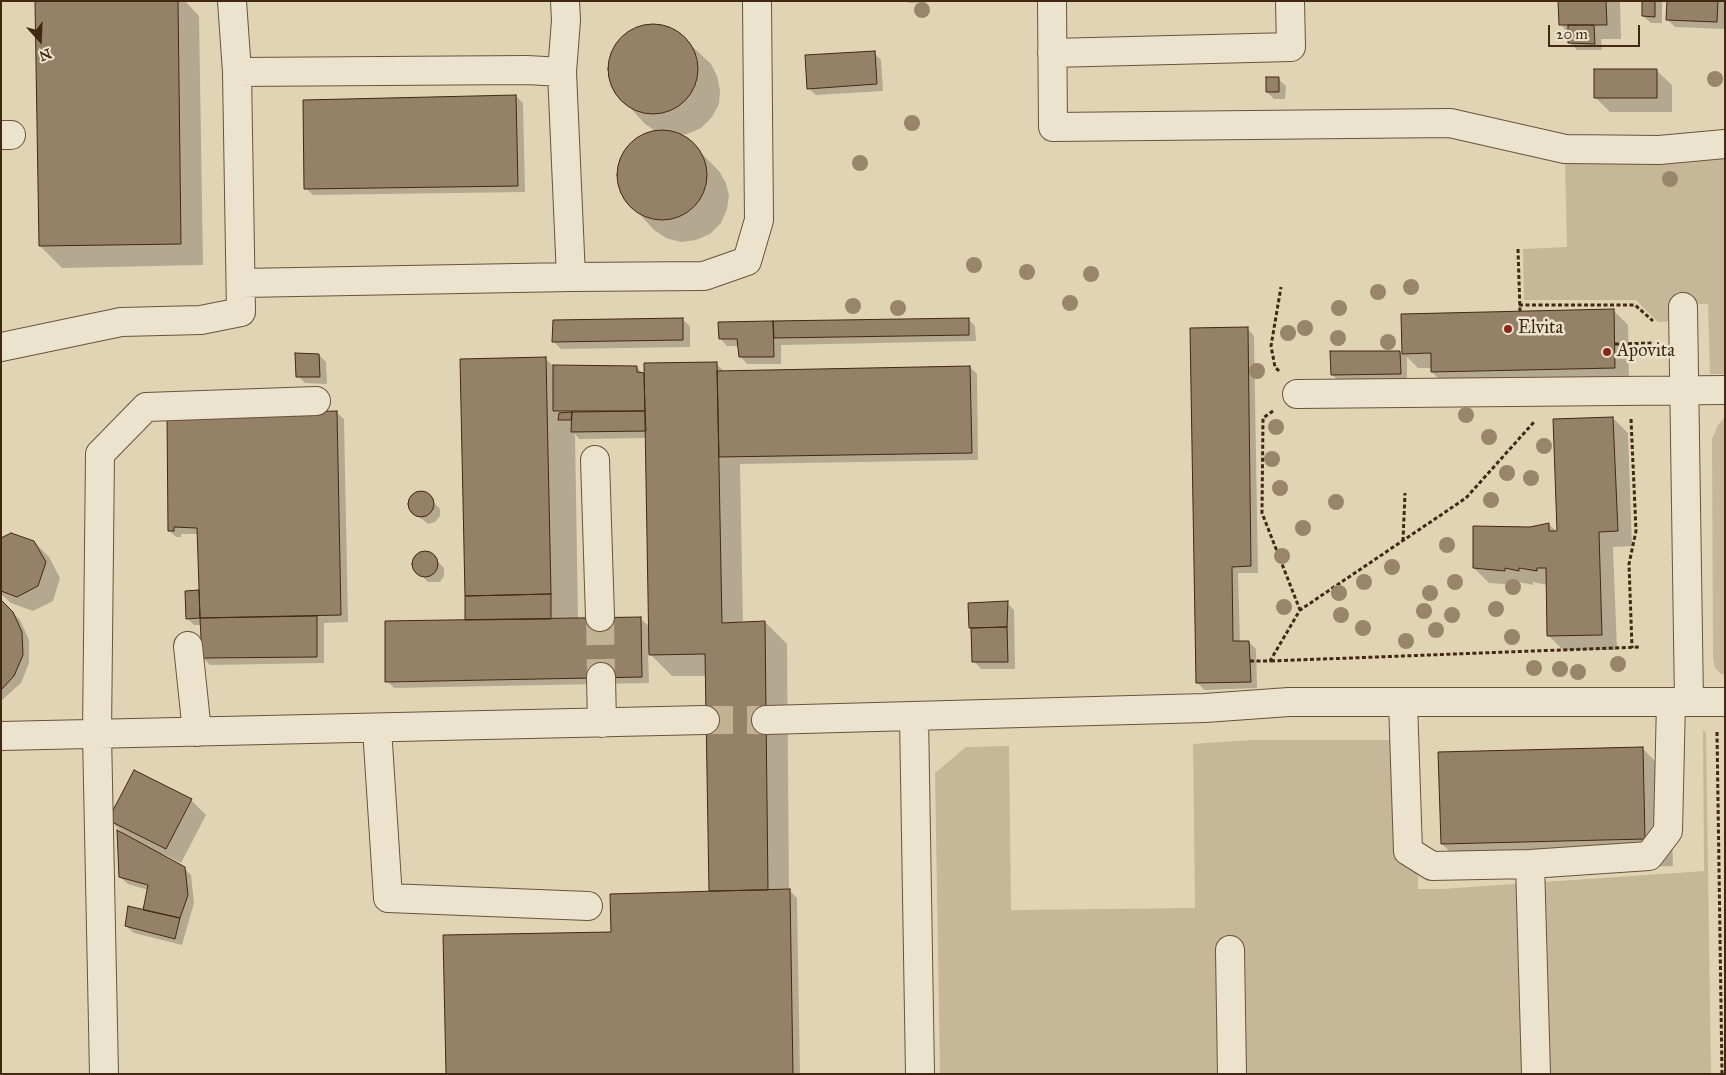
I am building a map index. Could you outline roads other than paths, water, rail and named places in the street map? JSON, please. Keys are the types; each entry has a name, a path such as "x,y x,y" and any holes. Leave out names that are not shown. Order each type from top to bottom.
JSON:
{"lane":[{"path":"1,347 121,322 202,320 241,312 242,283 236,72 232,1"},
{"path":"565,1 566,20 562,72 571,277"},
{"path":"242,283 704,276 747,261 759,220 756,1"},
{"path":"1052,1 1053,127 1450,123 1565,149 1659,150 1725,144"},
{"path":"1052,53 1291,47 1290,1"},
{"path":"236,72 527,70 562,72"},
{"path":"1403,702 1408,851 1432,866 1530,864 1649,856 1668,831 1680,702 1684,391 1683,307"},
{"path":"1297,394 1725,390"},
{"path":"104,1074 96,734 100,454 146,407 316,401"},
{"path":"595,460 600,617"},
{"path":"188,646 197,732"},
{"path":"601,677 602,723"},
{"path":"766,720 1205,708 1289,702 1721,702"},
{"path":"914,716 920,1074"},
{"path":"1,736 705,720"},
{"path":"376,728 388,898 588,906"},
{"path":"1530,864 1536,1074"},
{"path":"1230,950 1232,1074"}],"tunnel":[{"path":"600,617 601,677"},
{"path":"705,720 766,720"}],"place":[{"name":"Elvita","path":"1508,329"},
{"name":"Apovita","path":"1607,352"}]}
